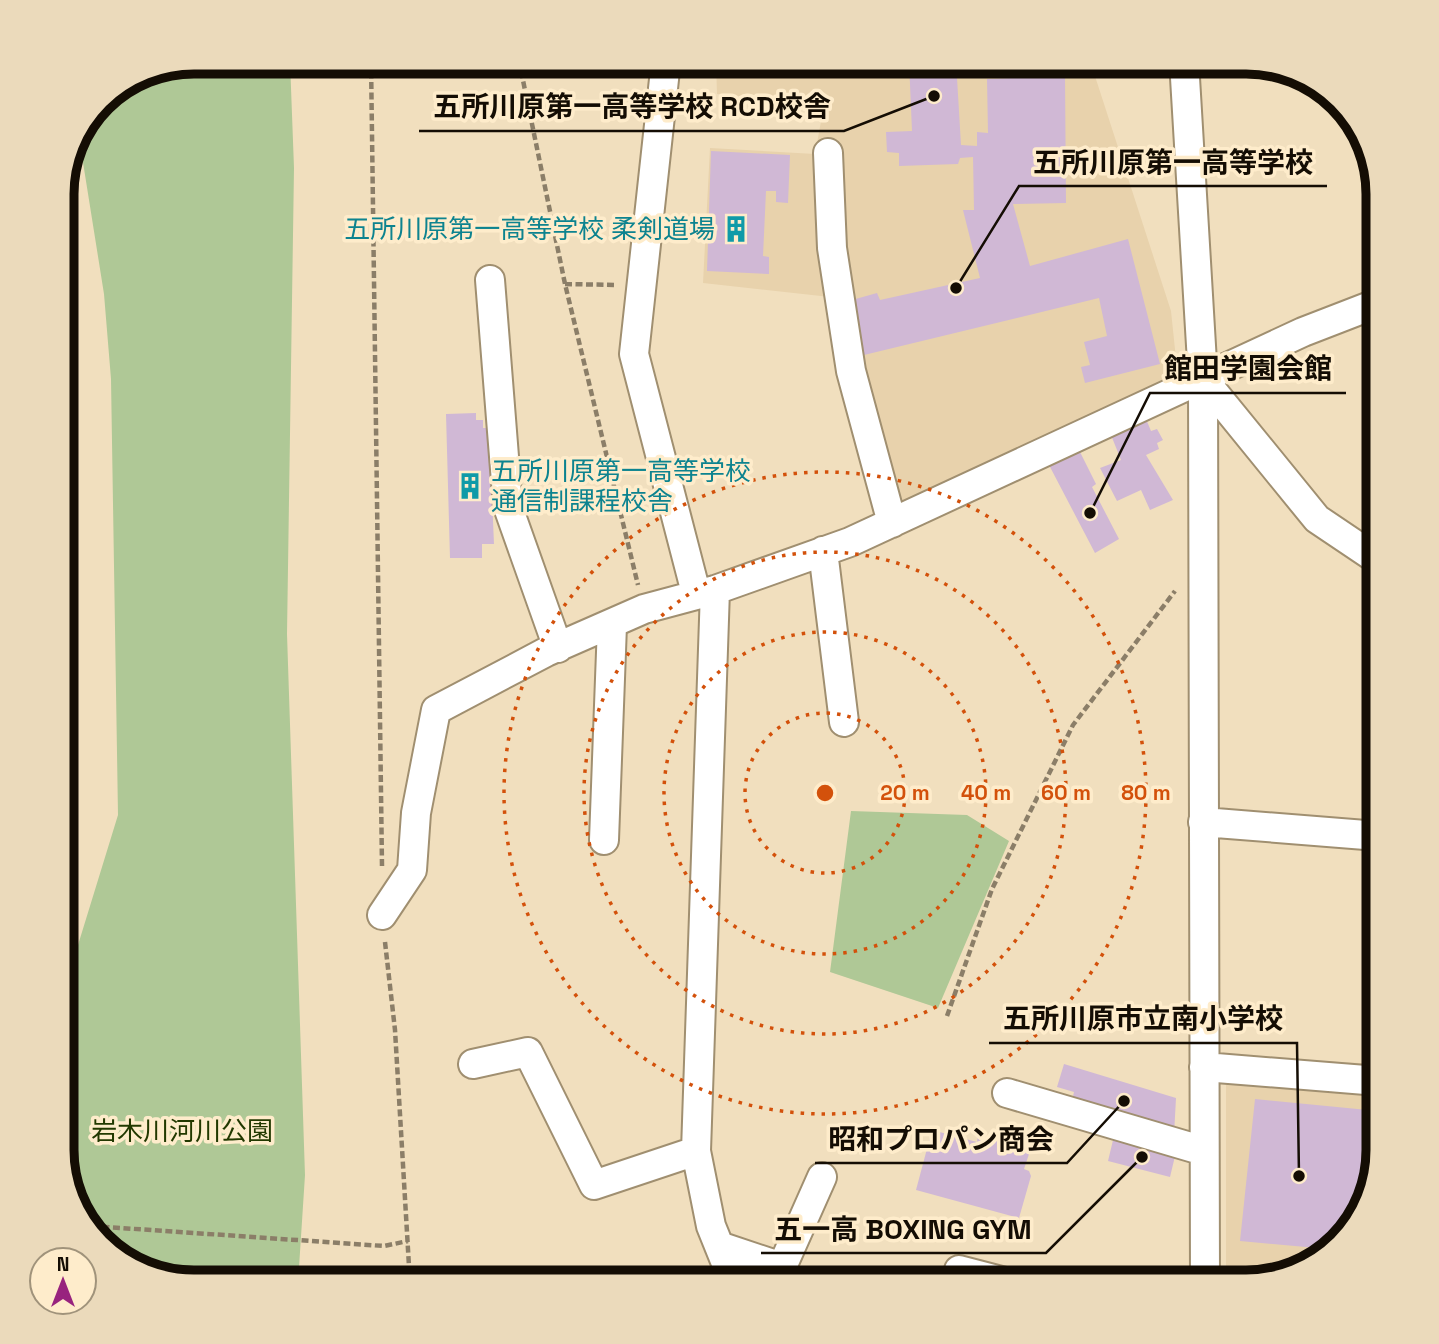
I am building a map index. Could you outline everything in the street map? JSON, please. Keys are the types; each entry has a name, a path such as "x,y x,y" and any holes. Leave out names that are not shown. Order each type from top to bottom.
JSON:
{"street":[{"path":"665,74 634,354 706,591 696,1150 711,1226 729,1270"},
{"path":"1185,74 1203,379 1205,1270"},
{"path":"828,153 832,248 851,371 892,523"},
{"path":"490,280 508,507 558,648"},
{"path":"382,915 412,870 416,813 436,710 558,648 644,609 823,551 892,523 1303,332 1365,308"},
{"path":"1203,379 1317,519 1365,552"},
{"path":"823,551 844,722"},
{"path":"604,840 612,625"},
{"path":"1203,822 1366,835"},
{"path":"473,1064 528,1052 594,1185 696,1150"},
{"path":"1204,1067 1366,1080"},
{"path":"1007,1093 1204,1151"},
{"path":"719,1246 782,1268 821,1177"}],"path":[{"path":"371,74 382,915 395,1030 409,1270"},
{"path":"522,74 565,284 644,609"},
{"path":"565,284 642,285"},
{"path":"947,1016 992,889 1073,725 1180,585"},
{"path":"101,1227 384,1246 408,1241"}],"shaded area":[{"path":"716,74 967,74 967,77 1094,74 1171,311 1178,378 893,511 830,297 703,283 710,148 815,154 824,105 717,94"},
{"path":"1226,1056 1366,1063 1366,1151 1363,1174 1356,1197 1345,1217 1330,1235 1312,1250 1292,1261 1269,1268 1226,1270"}],"green space":[{"name":"岩木川河川公園","path":"290,74 294,168 287,634 305,1175 299,1270 193,1270 170,1268 147,1261 127,1250 98,1224 86,1204 78,1182 74,1159 74,958 118,815 111,379 104,294 81,153 98,120 114,103 133,90 170,76"},
{"path":"851,811 967,815 1009,841 938,1008 830,972"}],"building":[{"path":"910,74 957,74 961,145 977,146 977,132 988,133 987,79 1065,76 1066,203 1013,204 1030,266 1128,239 1160,364 1085,383 1081,367 1090,365 1084,342 1107,336 1099,298 864,355 852,300 877,293 880,300 980,278 963,210 974,210 973,157 960,158 958,164 899,166 899,153 887,152 886,132 912,131"},
{"name":"五所川原第一高等学校 柔剣道場","path":"711,151 790,155 788,203 776,202 776,191 766,191 763,256 769,257 769,274 707,271"},
{"name":"五所川原第一高等学校 通信制課程校舎","path":"476,413 476,420 483,420 483,428 489,428 494,544 482,544 482,558 450,558 446,414"},
{"path":"1146,419 1151,431 1157,429 1163,440 1157,443 1159,449 1146,455 1173,500 1150,510 1141,490 1117,501 1100,468 1121,460 1111,435"},
{"path":"1079,450 1096,484 1092,487 1119,539 1095,553 1049,465"},
{"path":"1064,1064 1176,1098 1174,1135 1071,1105 1074,1092 1057,1087"},
{"path":"1255,1099 1366,1110 1363,1174 1356,1197 1345,1217 1330,1235 1315,1248 1240,1241"},
{"path":"932,1130 977,1142 978,1135 1030,1151 1024,1169 1029,1171 1031,1176 1019,1218 916,1190"},
{"path":"1114,1136 1176,1152 1170,1177 1108,1161"}],"place":[{"name":"五所川原第一高等学校 RCD校舎","path":"934,96"},
{"name":"五所川原第一高等学校 柔剣道場","path":"736,229"},
{"name":"五所川原第一高等学校","path":"956,288"},
{"name":"五所川原第一高等学校 通信制課程校舎","path":"470,486"},
{"name":"館田学園会館","path":"1090,513"},
{"name":"昭和プロパン商会","path":"1124,1101"},
{"name":"五一高 BOXING GYM","path":"1142,1157"},
{"name":"五所川原市立南小学校","path":"1299,1176"}]}
